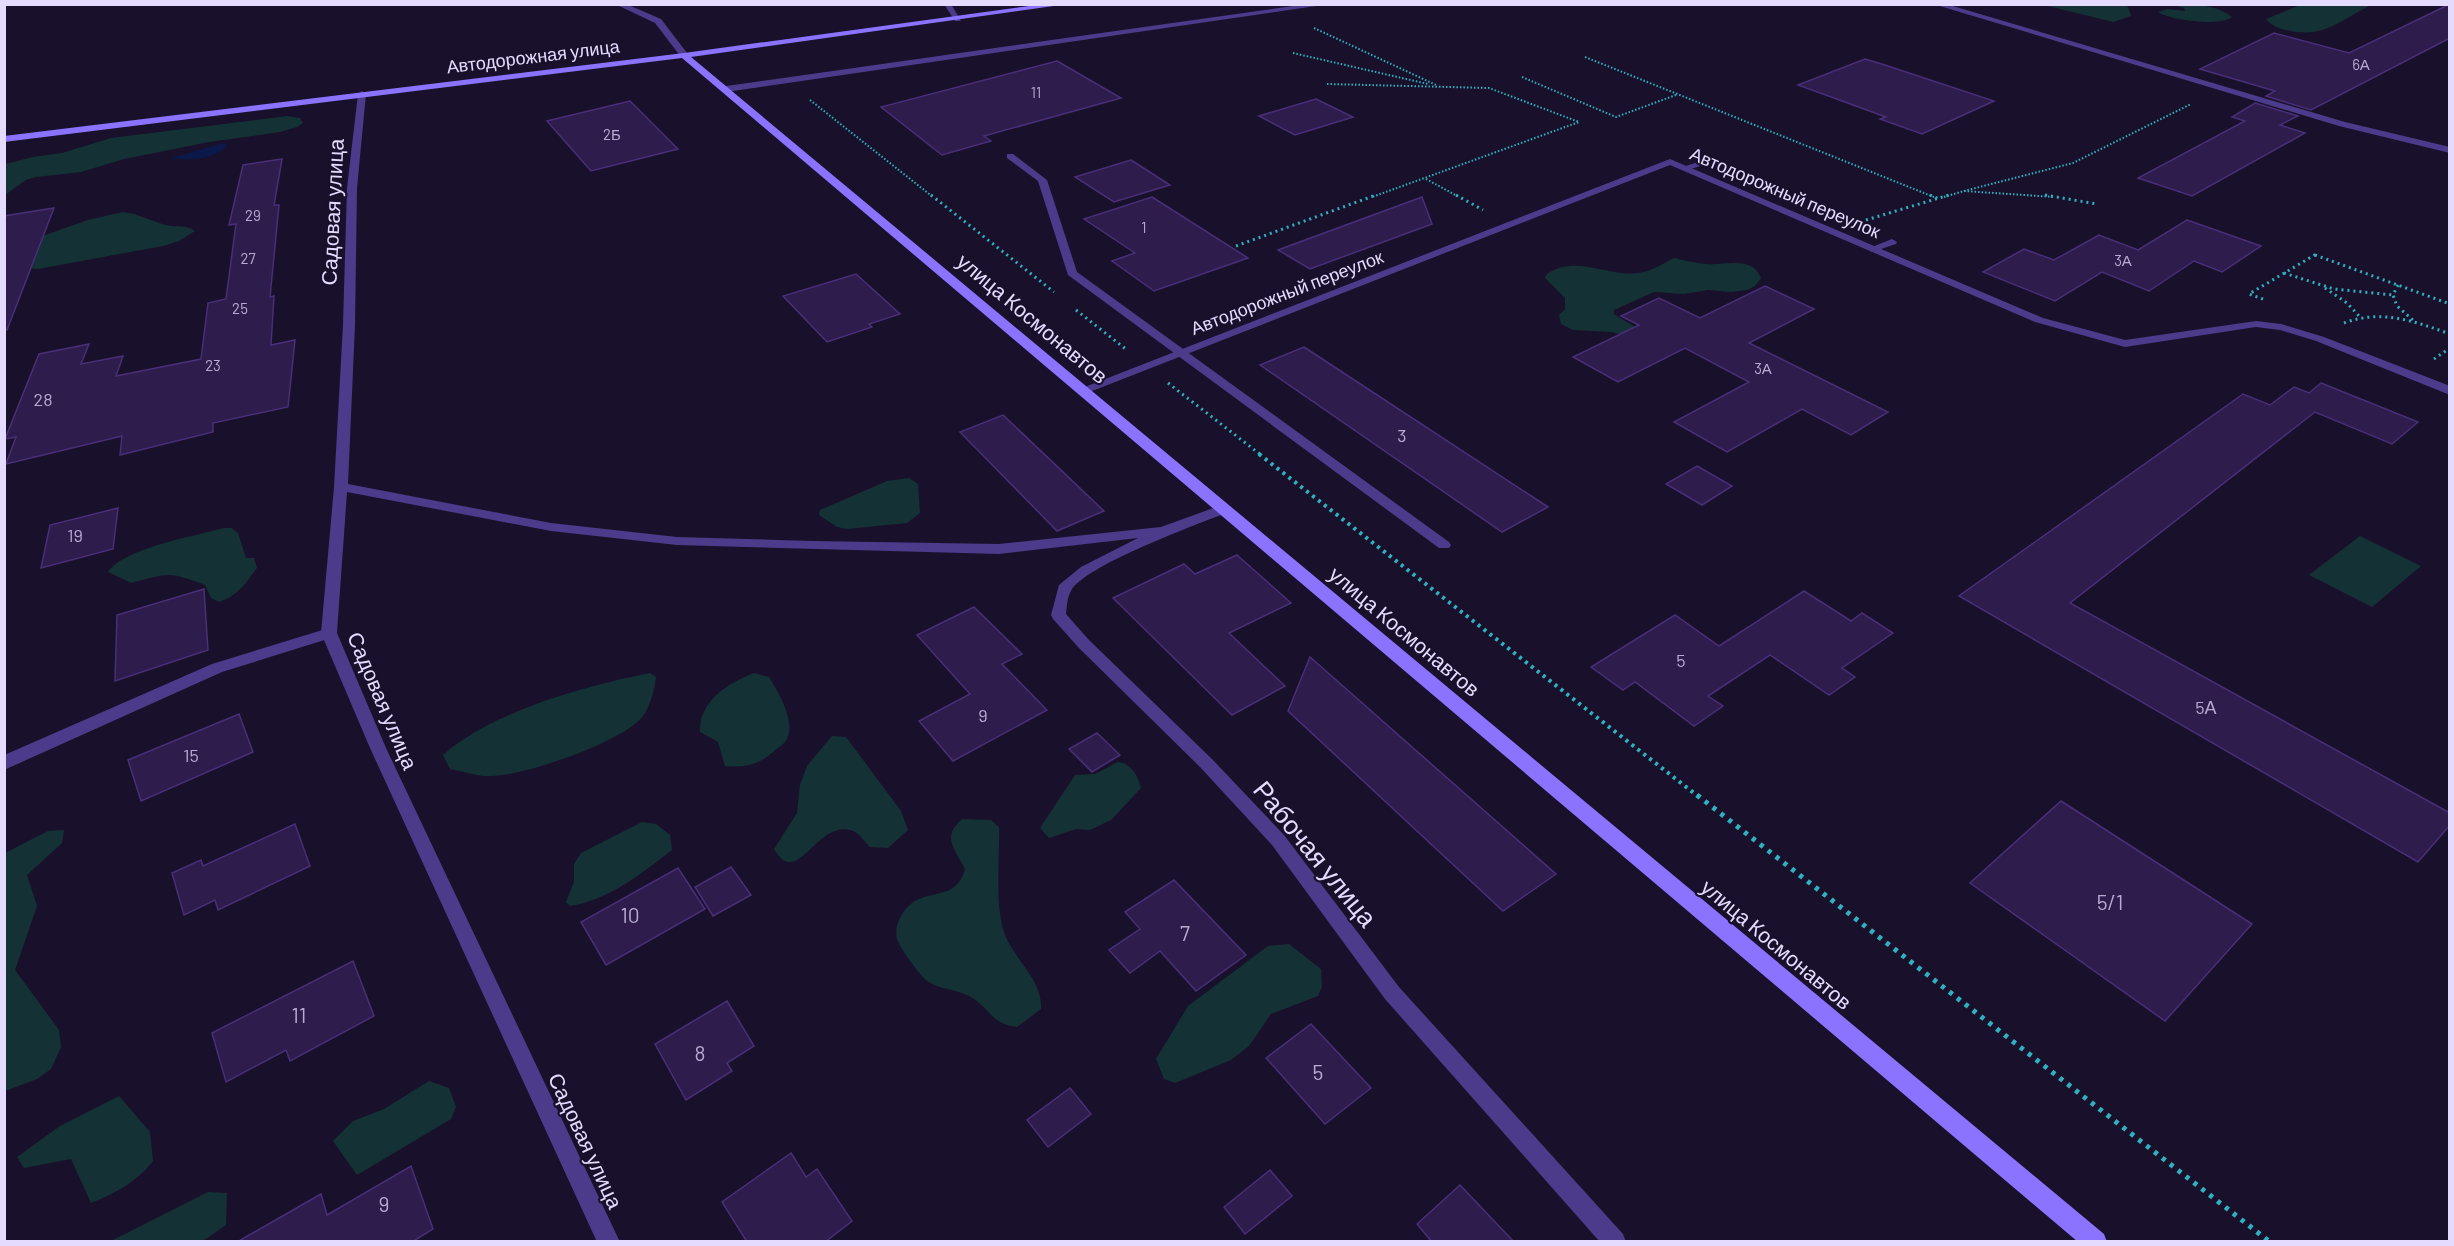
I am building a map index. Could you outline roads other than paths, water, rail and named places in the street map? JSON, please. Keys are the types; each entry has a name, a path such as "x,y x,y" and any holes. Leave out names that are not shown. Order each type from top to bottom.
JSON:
{"main road":[{"name":"Автодорожная улица","path":"4,139 684,55 1065,4"},
{"name":"улица Космонавтов","path":"684,55 2096,1242"}],"street":[{"path":"618,4 658,21 684,55"},
{"path":"947,4 958,19"},
{"path":"726,89 1327,4"},
{"path":"1936,4 2222,90 2342,124 2450,150"},
{"name":"Садовая улица","path":"362,94 352,188 349,325 341,487 329,633 378,747 609,1242"},
{"path":"1010,156 1042,180 1072,273 1444,545"},
{"name":"Автодорожный переулок","path":"1083,390 1670,162 2039,320 2125,344 2256,324 2281,327 2320,339 2450,391"},
{"path":"1684,168 1707,162"},
{"path":"1872,249 1892,242"},
{"path":"341,487 551,527 677,541 999,549 1163,531 1224,509"},
{"name":"Рабочая улица","path":"1163,531 1086,570 1064,588 1058,615 1084,644 1206,763 1278,840 1392,993 1615,1242"},
{"path":"4,764 15,757 217,668 329,633"}]}
